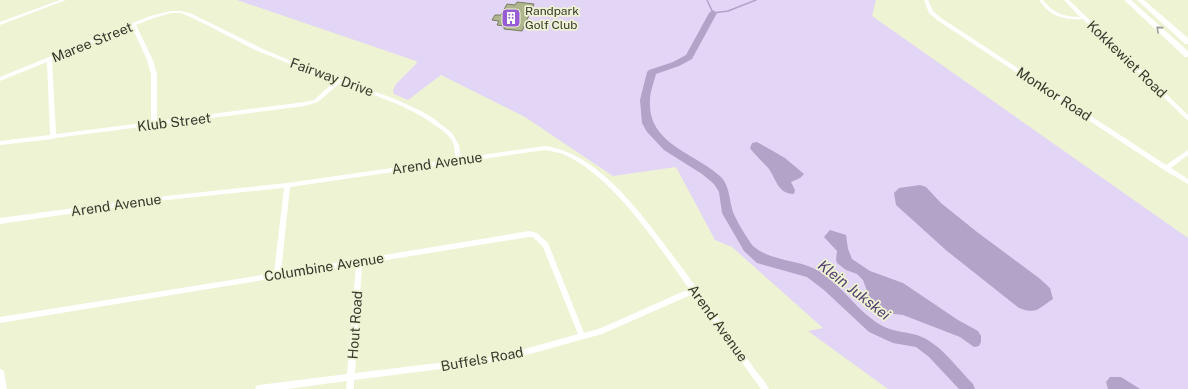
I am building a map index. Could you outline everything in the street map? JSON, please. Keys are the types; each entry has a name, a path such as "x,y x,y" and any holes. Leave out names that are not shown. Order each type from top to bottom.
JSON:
{"highway":[{"path":"1127,0 1188,55"},
{"path":"1140,0 1188,42"}],"street":[{"path":"0,24 64,0"},
{"name":"Monkor Road","path":"926,0 930,10 939,19 1188,182"},
{"path":"1041,0 1052,13 1057,16 1067,18 1083,18"},
{"name":"Kokkewiet Road","path":"1066,0 1188,118"},
{"name":"Maree Street","path":"0,79 134,24 165,13 176,11 185,13"},
{"name":"Fairway Drive","path":"185,13 255,48 339,81 379,94 433,120 447,131 456,141 458,160"},
{"path":"134,24 150,60 154,74 154,124"},
{"path":"49,60 53,136"},
{"name":"Klub Street","path":"0,143 305,104 316,101 339,81"},
{"name":"Arend Avenue","path":"0,221 156,199 287,185 545,148 555,149 570,155 591,169 614,188 655,237 764,389"},
{"path":"1166,168 1188,152"},
{"path":"277,275 287,185"},
{"name":"Columbine Avenue","path":"0,320 521,235 535,236 546,245 582,337"},
{"name":"Hout Road","path":"350,389 360,262"},
{"name":"Buffels Road","path":"259,389 504,358 582,337 619,324 694,290"},
{"path":"0,372 3,389"}],"shaded area":[{"path":"237,0 876,0 872,16 1188,238 1188,389 888,389 808,331 823,328 732,247 715,240 676,167 613,176 525,117 441,75 408,100 394,94 393,90 396,84 417,63 416,61"},
{"path":"757,142 785,158 804,174 800,178 791,182 795,190 794,194 784,192 781,189 769,169 750,148 752,143"},
{"path":"920,185 926,187 941,203 977,232 1039,278 1050,288 1053,299 1038,310 1030,311 1019,308 947,251 896,205 894,193 899,188"},
{"path":"830,230 846,235 848,249 852,259 870,271 903,283 958,320 978,331 981,336 979,346 974,347 960,337 903,315 886,313 870,299 863,280 857,274 846,270 837,263 837,251 824,237"},
{"path":"1110,377 1121,377 1140,389 1108,389 1106,382"}],"building":[{"name":"Randpark Golf Club","path":"517,2 534,4 522,31 504,29 504,26 497,25 499,21 492,20 495,15 501,15 507,4 515,5"}],"waterway":[{"name":"Klein Jukskei","path":"707,0 713,13 728,11 756,0"},
{"name":"Klein Jukskei","path":"713,13 689,57 676,64 652,72 645,100 647,123 651,129 668,147 706,171 718,181 724,192 728,213 748,248 761,259 791,266 811,273 828,286 874,328 893,337 919,342 934,353 968,389"}],"place":[{"name":"Randpark Golf Club","path":"511,18"}]}
